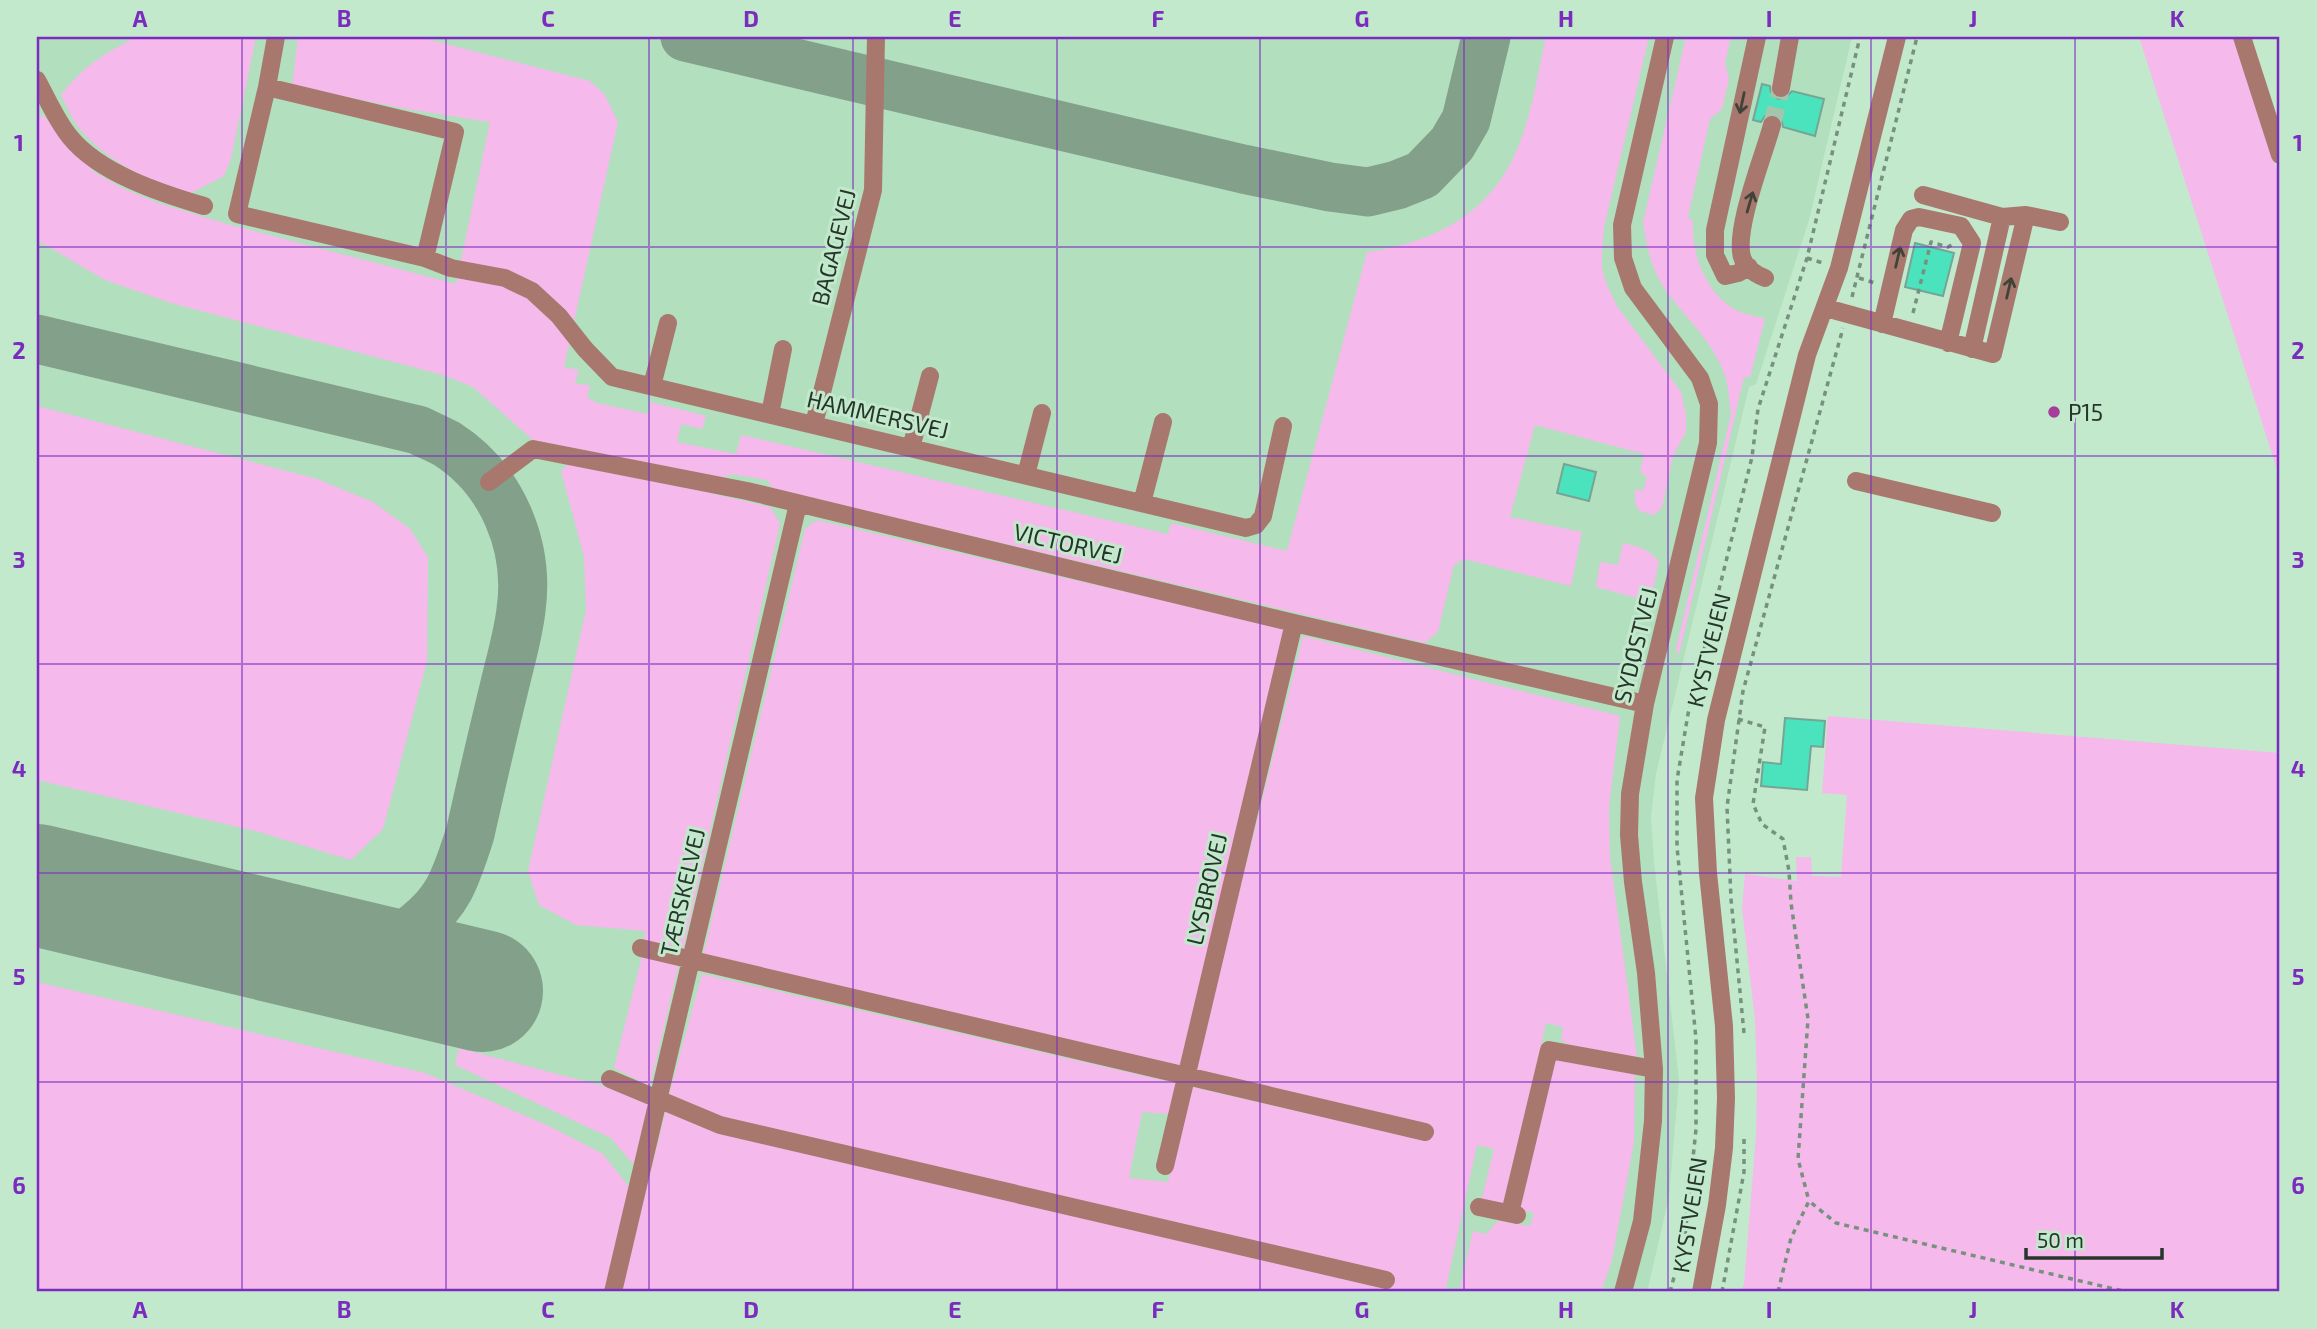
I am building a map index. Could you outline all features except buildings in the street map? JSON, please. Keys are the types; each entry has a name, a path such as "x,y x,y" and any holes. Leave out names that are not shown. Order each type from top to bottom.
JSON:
{"street":[{"path":"276,37 267,87 455,132 425,258"},
{"name":"BAGAGEVEJ","path":"814,424 873,190 876,37"},
{"name":"SYDØSTVEJ","path":"1623,1292 1642,1221 1654,1121 1654,1069 1646,973 1629,835 1630,794 1646,704 1708,443 1709,404 1700,378 1633,288 1623,258 1622,225 1665,37"},
{"path":"1749,267 1725,276 1715,255 1715,230 1757,37"},
{"path":"1781,88 1790,37"},
{"name":"KYSTVEJEN","path":"1701,1292 1717,1205 1724,1148 1726,1098 1724,1026 1708,873 1704,798 1717,713 1807,355 1839,268 1897,37"},
{"path":"2242,37 2280,155"},
{"path":"37,80 70,137 99,162 147,188 204,206"},
{"name":"HAMMERSVEJ","path":"267,87 237,214 425,258 451,268 505,278 532,291 559,316 612,377 1246,528 1256,525 1263,516 1283,426"},
{"path":"1765,278 1752,272 1742,258 1741,232 1772,125"},
{"path":"1923,195 2002,217 2026,215 2060,222"},
{"path":"1826,308 1993,354 2026,215"},
{"path":"1882,324 1904,230 1911,219 1919,216 1961,226 1972,243 1948,343"},
{"path":"1972,349 2002,217"},
{"path":"652,386 668,323"},
{"path":"770,414 783,349"},
{"path":"911,448 930,376"},
{"path":"1026,475 1042,413"},
{"path":"1142,503 1163,422"},
{"name":"VICTORVEJ","path":"489,482 534,449 747,491 1294,623 1646,704"},
{"path":"1856,481 1992,513"},
{"name":"TÆRSKELVEJ","path":"613,1292 798,504"},
{"name":"LYSBROVEJ","path":"1165,1166 1294,623"},
{"path":"641,948 1425,1132"},
{"path":"1479,1207 1513,1214 1549,1049 1654,1069"},
{"path":"610,1079 720,1125 1386,1280"}],"path":[{"path":"1744,1038 1731,899 1727,807 1744,691 1858,278 1917,37"},
{"path":"1908,331 1931,242 1948,247 1969,235"},
{"path":"1807,258 1839,268 1858,278 1891,287"},
{"path":"1717,713 1765,727 1754,804 1762,824 1783,839 1789,871 1808,1019 1798,1158 1809,1201 1836,1223 2127,1292"},
{"path":"1722,1292 1744,1172 1744,1132"},
{"path":"1778,1292 1791,1238 1809,1201"}],"shaded area":[{"path":"37,37 1852,37 1809,220 1756,384 1749,387 1656,774 1651,817 1654,862 1679,1080 1669,1197 1647,1292 37,1292"},
{"path":"136,37 256,37 231,159 224,176 189,194 144,177 102,151 77,125 61,95 95,62"},
{"path":"298,37 419,37 590,81 605,95 618,122 564,367 579,370 575,384 590,385 587,397 597,403 648,414 651,402 706,416 702,429 681,424 677,442 736,454 741,435 1168,534 1171,523 1287,551 1367,252 1417,240 1439,231 1460,220 1479,205 1495,187 1509,166 1525,129 1546,37 1649,37 1604,227 1602,269 1617,306 1681,392 1686,415 1686,432 1673,456 1662,508 1654,515 1639,511 1635,503 1635,489 1643,491 1647,477 1640,472 1644,454 1535,425 1510,517 1582,532 1571,586 1464,559 1454,565 1438,632 1425,643 773,489 767,480 731,474 719,479 533,440 473,387 443,375 171,303 105,280 37,240 37,124 42,114 94,172 122,188 158,203 227,224 456,284 490,122 292,86"},
{"path":"1686,37 1731,37 1725,63 1729,79 1722,109 1710,119 1688,217 1693,221 1698,260 1709,284 1727,304 1741,312 1765,319 1750,377 1744,377 1679,655 1676,649 1731,414 1720,363 1705,339 1661,283 1649,253 1643,222"},
{"path":"2139,37 2233,37 2280,179 2280,479"},
{"path":"37,406 317,479 373,502 410,529 428,557 427,661 383,829 351,860 259,832 37,780"},
{"path":"571,461 770,507 780,523 683,949 644,941 645,931 576,925 539,905 528,871 586,610 584,557 561,471"},
{"path":"816,520 1286,629 1181,1068 703,956 805,529"},
{"path":"1623,543 1647,551 1659,562 1653,589 1646,598 1596,587 1600,562 1618,565"},
{"path":"1303,636 1620,716 1609,808 1610,857 1637,1057 1570,1047 1561,1039 1563,1027 1546,1023 1505,1206 1481,1202 1494,1149 1477,1145 1445,1292 621,1292 666,1110 1390,1287 1392,1273 726,1118 669,1095 702,974 1179,1084 1169,1114 1142,1112 1129,1178 1168,1182 1192,1087 1427,1141 1431,1128 1194,1073"},
{"path":"1828,716 2280,753 2280,1292 1741,1292 1744,1284 1756,1135 1757,1083 1755,1020 1742,908 1745,874 1797,881 1796,857 1811,857 1812,876 1841,877 1847,795 1822,793"},
{"path":"642,956 679,963 650,1086 614,1068"},
{"path":"37,982 425,1073 549,1126 603,1154 630,1188 606,1292 37,1292"},
{"path":"459,1048 603,1086 650,1104 633,1164 611,1138 455,1065"},
{"path":"1556,1057 1635,1073 1634,1142 1612,1260 1601,1292 1459,1292 1473,1231 1486,1234 1498,1221 1530,1226 1534,1213 1520,1209"}],"taxiway":[{"path":"685,37 1243,169 1368,192 1422,175 1452,144 1466,120 1486,37"},
{"path":"37,339 418,430 447,444 466,459 483,476 508,516 521,562 523,586 520,620 470,834 455,876 443,899 427,917 407,933 385,945 331,954"}],"runway":[{"path":"37,885 482,991"}],"tunnel":[{"path":"1772,125 1781,88"}],"place":[{"name":"P15","path":"2054,412"}]}
